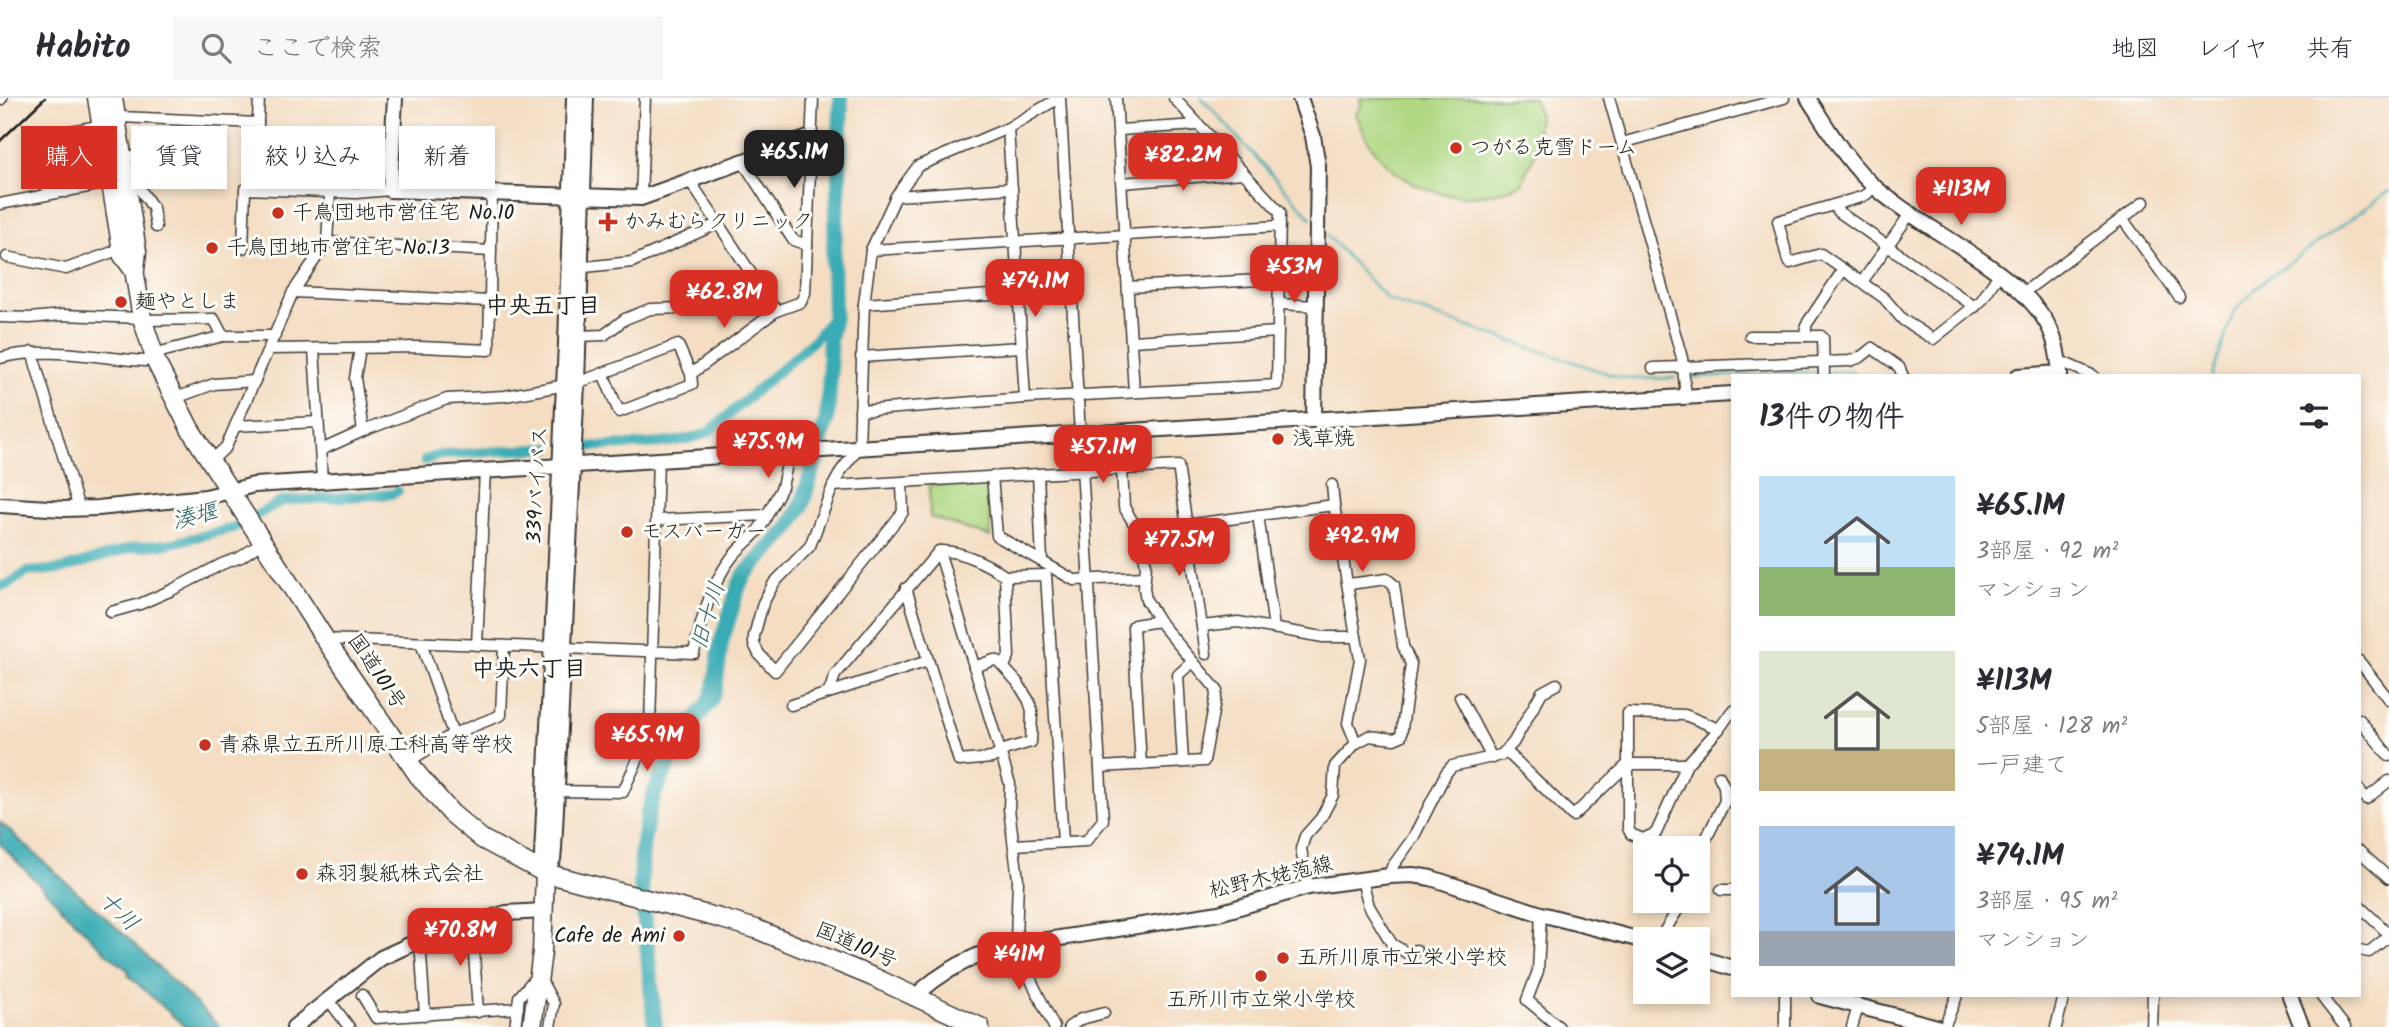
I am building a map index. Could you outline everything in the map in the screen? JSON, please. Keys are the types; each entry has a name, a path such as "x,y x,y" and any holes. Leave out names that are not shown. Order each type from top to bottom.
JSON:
{"highway":[{"name":"国道101号","path":"106,98 124,250 135,278 154,356 173,399 325,639 418,775 451,813 482,839 545,873 756,929 873,977 980,1027"},
{"path":"533,1027 540,975 545,873"}],"street":[{"path":"93,98 98,126"},
{"path":"117,98 141,251 141,266 135,278"},
{"path":"258,126 259,98"},
{"path":"390,190 395,98"},
{"name":"339バイパス","path":"545,873 542,856 550,791 571,384 576,197 574,98"},
{"path":"576,197 586,98"},
{"path":"641,198 645,98"},
{"path":"691,374 776,311 801,302 805,293 813,98"},
{"path":"902,483 904,512 775,671 767,665 754,644 754,636 763,603 774,583 810,546 833,486 859,447 864,304 872,250 896,196 918,166 1008,128 1059,98 1103,823 1086,841 1014,845"},
{"path":"1116,98 1134,392"},
{"path":"860,411 1025,398 1277,385 1280,212 1174,98"},
{"path":"1300,98 1313,136 1318,166 1314,419"},
{"path":"1609,98 1684,366 1686,397"},
{"path":"1622,143 1784,98"},
{"path":"1808,98 1847,159 1873,186 2023,293 2049,329 2059,370"},
{"path":"120,117 258,123"},
{"path":"1119,130 1198,125"},
{"path":"1008,128 1025,398"},
{"path":"255,189 330,192 390,190 641,198 811,138"},
{"path":"126,156 131,156"},
{"path":"743,162 793,240 807,245"},
{"path":"128,171 153,208 156,227"},
{"path":"1122,183 1243,173"},
{"path":"690,181 776,311"},
{"path":"1873,186 1861,197 1777,222 1790,262 1819,254 1884,298 1903,320 1933,339 1975,307 1999,274"},
{"path":"896,196 1012,188"},
{"path":"57,189 66,192"},
{"path":"0,204 80,189"},
{"path":"7,257 66,270 124,250 109,189"},
{"path":"243,248 245,189"},
{"path":"211,461 226,447 293,292 327,242 330,192"},
{"path":"270,349 420,347 489,350 492,195"},
{"path":"2023,293 2144,202"},
{"path":"1833,205 1839,212 1975,307"},
{"path":"1862,282 1910,214"},
{"path":"2122,218 2179,297"},
{"path":"571,384 578,337 574,268 632,262 717,224"},
{"path":"872,250 1280,226"},
{"path":"327,242 491,251"},
{"path":"1806,336 1806,325 1843,270"},
{"path":"578,337 604,335 625,319 650,309 683,308 698,304 751,275"},
{"path":"1128,287 1279,279"},
{"path":"293,292 489,301"},
{"path":"864,304 1018,293"},
{"path":"1279,304 1317,306"},
{"path":"0,317 62,315 214,319 223,336"},
{"path":"1132,341 1278,332"},
{"path":"0,358 32,352 136,360 223,336 275,336"},
{"path":"1750,336 1823,338 1824,374"},
{"path":"321,450 447,399 505,396 571,384 678,345 691,374 692,384 619,412 604,373"},
{"path":"861,357 1021,347"},
{"path":"360,348 355,378 363,431"},
{"path":"1653,368 1856,360 1872,348 1899,367 1902,374"},
{"path":"314,349 322,480"},
{"path":"32,352 79,509"},
{"path":"2032,374 2059,370 2082,374"},
{"path":"173,399 214,384 255,381"},
{"path":"0,505 79,509 206,497 254,485 322,480 1731,394"},
{"path":"234,426 318,422"},
{"path":"325,639 694,653 700,621 712,593 732,557 762,528 782,487 795,451"},
{"path":"550,791 623,792 647,741 650,725 658,460"},
{"path":"833,486 1178,466 1206,654"},
{"path":"1100,767 1204,761 1217,693 1211,681 1159,621 1146,600 1146,564 1140,538 1124,507 1122,469"},
{"path":"477,645 485,470"},
{"path":"1038,474 1042,560"},
{"path":"992,477 997,536 1074,580 1144,577"},
{"path":"1332,485 1360,659 1348,723 1356,743"},
{"path":"1186,525 1334,505"},
{"path":"657,520 767,515"},
{"path":"1258,515 1274,628"},
{"path":"111,612 140,604 173,590 241,557 263,542"},
{"path":"939,551 1010,784 1009,809 1018,895 1016,942 1031,981 1054,1027"},
{"path":"829,692 835,675 939,551 948,551 980,562 1005,576 1046,575 1063,842"},
{"path":"1004,666 1009,656 1005,576"},
{"path":"1308,887 1301,849 1305,835 1321,818 1333,794 1335,766 1356,743 1368,736 1394,739 1401,736 1411,664 1403,646 1394,585 1387,579 1349,584"},
{"path":"906,588 959,761 992,758 1001,752 1031,742 1031,705 1004,666 994,660 974,667"},
{"path":"1142,765 1133,627 1159,621"},
{"path":"1202,626 1238,622 1323,636 1356,637"},
{"path":"421,643 453,734"},
{"path":"409,761 453,734 501,715 504,646"},
{"path":"791,705 928,661"},
{"path":"1183,762 1178,675 1192,662"},
{"path":"2361,664 2389,700"},
{"path":"1388,876 1413,838 1452,766 1492,758 1506,751 1542,692 1557,684"},
{"path":"1460,697 1492,758"},
{"path":"1719,729 1685,715 1628,713 1628,828 1631,834 1643,839 1656,833 1687,764 1719,729 1731,712"},
{"path":"2361,721 2389,756"},
{"path":"1506,751 1573,816 1628,764 1687,764"},
{"path":"1708,836 1725,801 1724,786 1719,776"},
{"path":"2361,792 2367,799 2389,781"},
{"path":"2361,853 2389,878"},
{"name":"松野木姥萢線","path":"914,998 971,958 1016,942 1041,941 1219,913 1308,887 1388,876 1413,875 1431,878 1541,914 1633,938"},
{"path":"1362,880 1369,906 1392,944 1407,953 1416,950"},
{"path":"1721,890 1731,890"},
{"path":"2361,908 2389,935 2369,952 2361,950"},
{"path":"294,1027 381,958 420,940 506,913 544,911"},
{"path":"1541,914 1538,971 1527,1000 1559,1027"},
{"path":"472,923 478,1012"},
{"path":"420,940 425,1015"},
{"path":"1710,961 1731,968"},
{"path":"515,1027 519,997 540,975 554,1004 550,1027"},
{"path":"362,995 376,1017 518,1008"},
{"path":"1785,997 1785,1027"},
{"path":"1823,997 1937,1027"},
{"path":"1944,1027 1957,997"},
{"path":"2056,1027 2064,997"},
{"path":"2152,1027 2153,997"},
{"path":"2290,997 2302,1027"},
{"path":"2322,997 2345,1027"},
{"path":"328,999 349,1027"},
{"path":"1852,1027 1858,1007"},
{"path":"1069,1027 1081,1019 1104,1013"}],"green space":[{"name":"つがる克雪ドーム","path":"1360,98 1534,98 1539,116 1536,142 1540,143 1523,183 1484,195 1444,194 1407,180 1376,152 1356,114 1361,106"},
{"path":"929,485 988,485 991,537 930,517"}],"water":[{"name":"十川","path":"0,822 128,938 220,1027 185,1027 128,975 129,971 105,952 0,844"}],"waterway":[{"name":"旧十川","path":"655,1027 641,882 642,849 648,813 656,789 683,735 709,703 715,688 721,643 739,585 745,574 788,529 802,505 827,418 829,340 834,316 833,258 839,182 841,98"},
{"path":"1202,98 1311,218"},
{"path":"2213,374 2234,312 2259,285 2389,191"},
{"path":"1323,231 1388,300 1618,377 1675,378"},
{"name":"湊堰","path":"584,447 665,443 709,432 813,341 834,316"},
{"path":"1830,372 1851,371 1855,374"},
{"path":"1767,374 1817,372"},
{"path":"1692,377 1731,375"},
{"name":"湊堰","path":"425,460 440,455 549,448"},
{"name":"湊堰","path":"0,586 7,585 27,572 62,569 134,547 168,544 233,528 282,501 393,494 398,491"}],"railway":[{"path":"0,141 45,98"}],"place":[{"name":"つがる克雪ドーム","path":"1456,148"},
{"name":"千鳥団地市営住宅 No.10","path":"278,213"},
{"name":"かみむらクリニック","path":"608,222"},
{"name":"千鳥団地市営住宅 No.13","path":"212,248"},
{"name":"麺やとしま","path":"121,302"},
{"name":"浅草焼","path":"1278,439"},
{"name":"モスバーガー","path":"627,532"},
{"name":"青森県立五所川原工科高等学校","path":"205,745"},
{"name":"森羽製紙株式会社","path":"302,874"},
{"name":"Cafe de Ami","path":"679,936"},
{"name":"五所川原市立栄小学校","path":"1283,958"},
{"name":"五所川市立栄小学校","path":"1261,976"}],"district":[{"name":"中央五丁目","path":"543,307"},
{"name":"中央六丁目","path":"529,670"}]}
